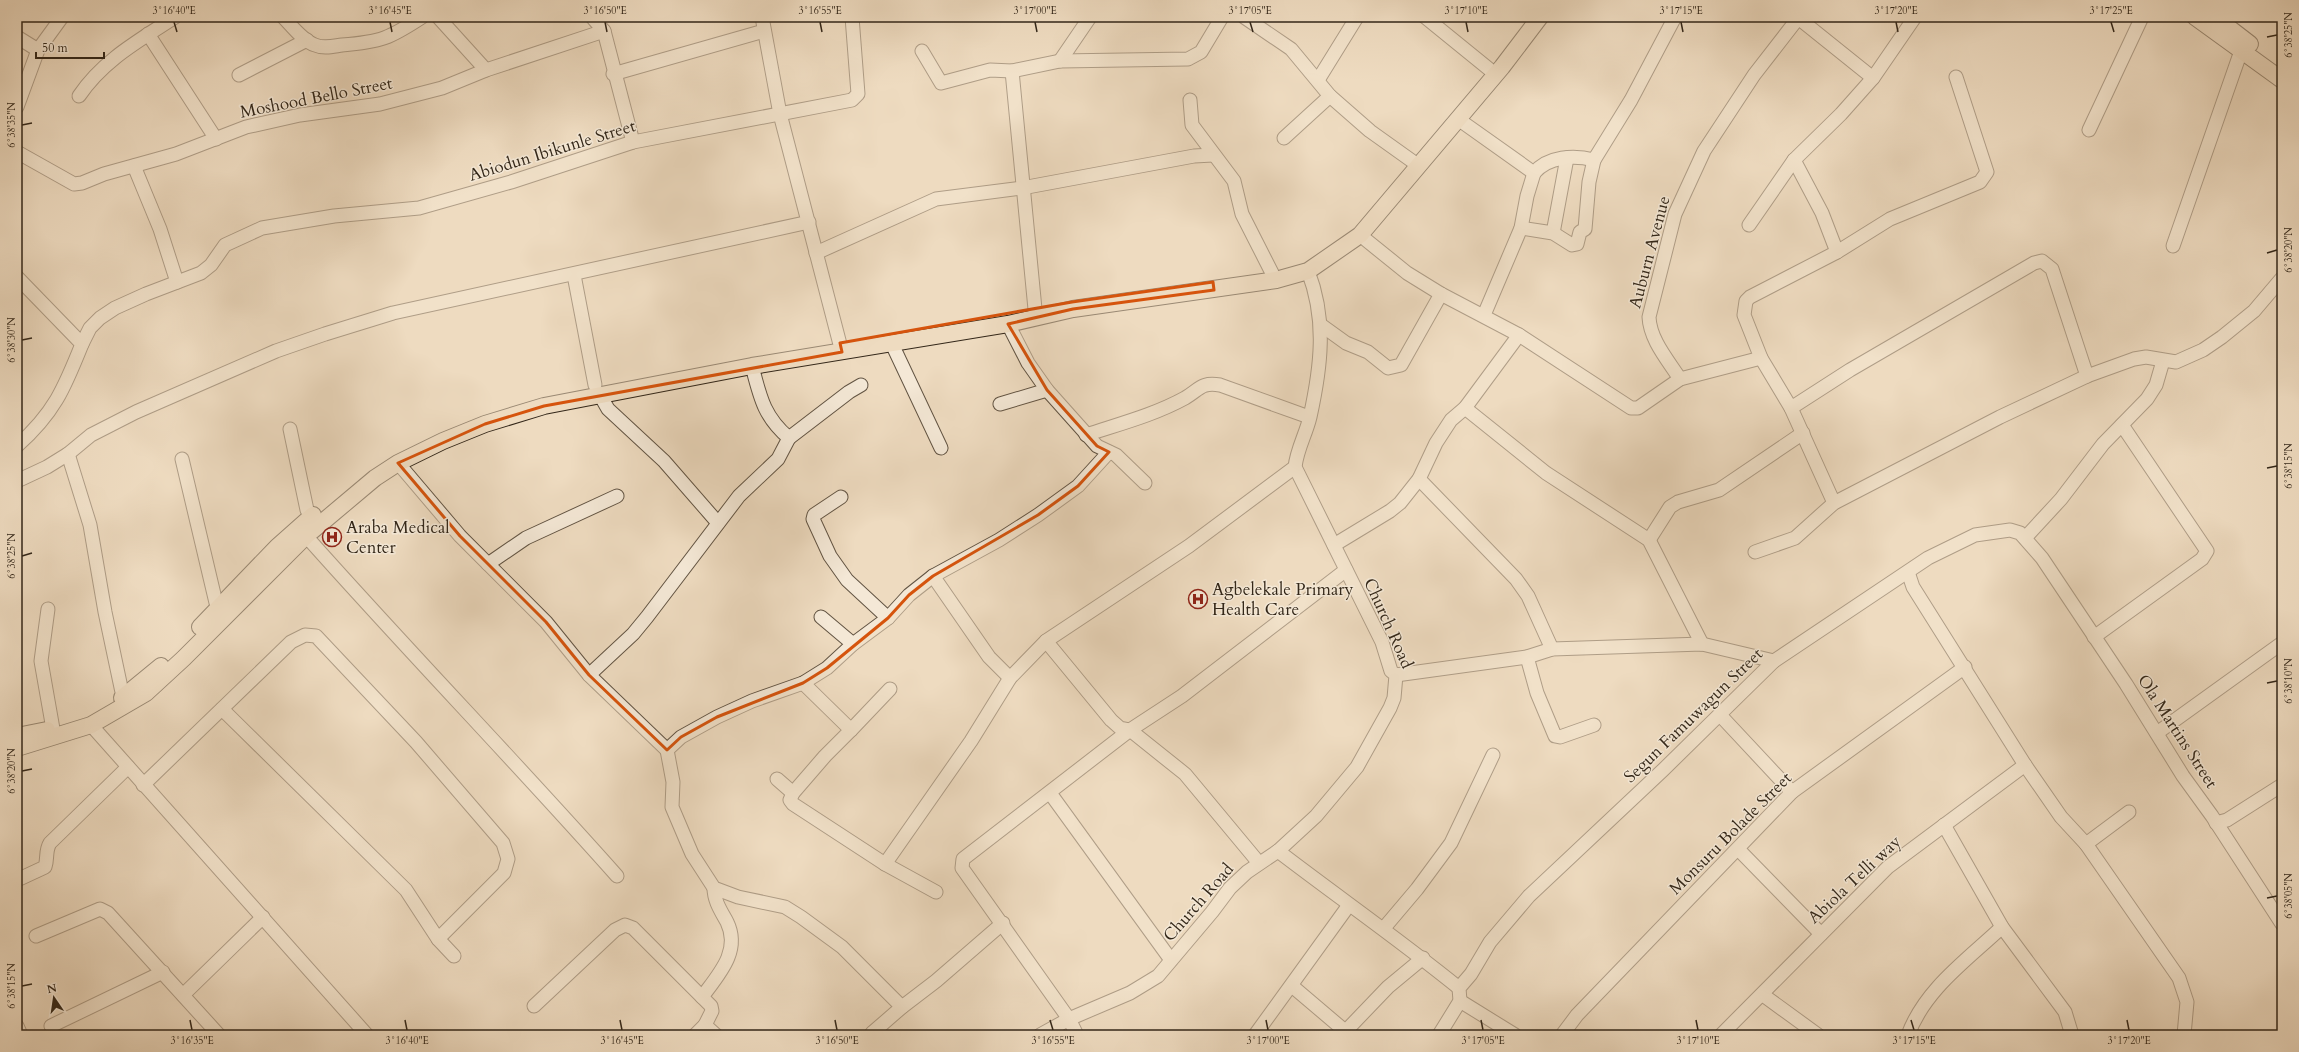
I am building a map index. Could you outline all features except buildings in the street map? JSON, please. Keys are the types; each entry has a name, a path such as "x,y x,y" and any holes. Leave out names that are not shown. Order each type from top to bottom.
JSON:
{"main road":[{"path":"17,736 53,729 91,715 123,697 183,647 306,536 375,478 398,463 443,440 485,424 598,390 841,347 892,344 1008,324 1073,309 1214,286 1272,273 1306,263 1347,236 1489,69 1530,17"},
{"path":"17,748 91,725 146,693 184,658 220,612 276,546 311,517 370,470 432,435 499,408 538,397 598,390 752,366 1072,302 1276,280 1308,272 1360,235 1502,68 1540,17"},
{"path":"2195,17 2282,80"},
{"path":"2215,17 2282,67"}],"street":[{"path":"17,107 38,50 62,17"},
{"path":"79,96 90,79 125,49 175,17"},
{"path":"283,17 306,40 323,47 371,42 394,35 422,17"},
{"path":"438,17 486,70"},
{"path":"592,17 604,31 613,74 633,142"},
{"path":"762,17 780,114 841,347"},
{"name":"Abiodun Ibikunle Street","path":"17,446 37,428 55,406 90,328 100,318 115,308 201,273 210,265 225,244 262,228 334,216 419,208 511,182 633,142 852,100 858,94 852,17"},
{"path":"1060,61 1090,17"},
{"path":"922,50 942,83 990,70 1012,71 1060,61 1188,59 1201,52 1222,17"},
{"path":"1244,17 1291,49 1330,96 1370,131 1412,161"},
{"path":"1318,80 1357,17"},
{"path":"1425,17 1489,69"},
{"path":"1521,228 1553,233 1572,245 1577,244 1580,232 1585,229 1589,182 1594,160 1632,100 1675,17"},
{"path":"1798,17 1873,78"},
{"name":"Auburn Avenue","path":"1680,379 1654,338 1650,328 1649,317 1675,214 1710,140 1758,69 1798,17"},
{"path":"1749,226 1794,160 1841,114 1873,78 1915,17"},
{"path":"2089,130 2142,17"},
{"name":"Moshood Bello Street","path":"17,152 74,184 82,183 104,174 176,154 263,123 300,115 380,104 429,92 486,70 604,31"},
{"path":"613,74 764,31"},
{"path":"148,34 216,139"},
{"path":"17,37 38,50"},
{"path":"238,75 306,40"},
{"path":"2173,246 2242,51"},
{"path":"1012,71 1022,188 1035,309"},
{"path":"1834,503 1792,408 1761,358 1744,315 1746,301 1837,252 1897,216 1980,182 1984,178 1987,172 1956,77"},
{"path":"1284,138 1330,96"},
{"path":"1190,100 1192,125 1234,181 1242,214 1272,273"},
{"path":"1458,119 1534,172"},
{"path":"816,253 936,199 1022,188 1194,156 1213,155"},
{"path":"1484,315 1521,228 1527,196 1534,172 1545,162 1567,158 1585,158 1594,160"},
{"path":"1553,233 1567,158"},
{"path":"1794,160 1822,213 1837,252"},
{"path":"134,166 160,229 177,282"},
{"path":"17,481 68,454 91,436 136,412 276,351 393,313 574,275 809,222"},
{"path":"1360,235 1407,272 1441,294 1484,315 1519,335 1631,408 1638,408 1680,379 1761,358"},
{"path":"1792,408 1930,323 2034,263 2042,261 2052,269 2087,376"},
{"path":"885,864 971,741 1010,678 1046,641 1189,546 1295,467 1297,452 1310,417 1320,355 1321,325 1317,294 1308,272"},
{"path":"574,275 598,390 608,409 664,461 718,523"},
{"path":"17,277 82,344"},
{"path":"1755,552 1795,538 1834,503 2000,416 2087,376 2146,357 2169,362 2203,350 2222,338 2254,310 2282,278"},
{"path":"1321,325 1346,343 1368,352 1388,368 1395,368 1401,365 1441,294"},
{"path":"1008,324 1028,363 1047,390 1097,446 1122,459 1145,483"},
{"path":"1334,546 1390,511 1400,503 1418,479 1436,443 1447,426 1465,408 1519,335"},
{"path":"892,344 941,448"},
{"path":"2026,538 2122,425 2147,400 2169,362"},
{"path":"752,366 760,398 774,426 789,438"},
{"path":"1086,435 1171,406 1201,386 1210,383 1220,385 1310,417"},
{"path":"589,675 633,634 718,523 750,485 778,459 789,438 849,392 861,385"},
{"path":"1000,404 1047,390"},
{"path":"1465,408 1546,473 1649,540 1702,644"},
{"path":"2094,637 2202,559 2207,551 2122,425"},
{"path":"290,429 307,510 311,517"},
{"path":"1649,540 1670,507 1678,502 1718,490 1803,433"},
{"path":"667,750 681,737 717,717 752,701 803,683 826,668 853,644 888,618 909,595 933,576 999,540 1038,515 1078,486 1109,452"},
{"path":"68,454 90,525 104,612 123,697"},
{"path":"182,459 220,612"},
{"path":"398,463 460,536 546,622 589,675 667,750 673,782 672,807 692,854 714,888 714,899 731,932 732,946 730,954 702,996"},
{"name":"Church Road","path":"1040,1035 1069,1019 1147,984 1158,976 1230,888 1259,863 1278,851 1316,816 1357,767 1392,703 1396,675 1391,671 1382,642 1295,467"},
{"path":"1418,479 1516,579 1528,596 1552,650"},
{"path":"488,564 526,538 617,496"},
{"path":"841,497 814,515 813,519 830,556 847,580 888,618"},
{"name":"Segun Famuwagun Street","path":"1459,988 1471,974 1490,942 1529,896 1664,770 1774,661 1928,558 1975,535 2010,530 2020,533 2026,538 2042,558"},
{"path":"306,536 392,634 464,707 618,876"},
{"name":"Ola Martins Street","path":"2042,558 2183,776 2281,921"},
{"path":"1077,1035 1069,1019 961,864 962,859 1050,793 1130,730 1182,696 1346,570"},
{"path":"1908,572 1913,587 2025,765 2061,818 2086,844 2179,978 2187,1002 2184,1035"},
{"path":"933,576 989,657 1010,678"},
{"path":"48,609 41,660 53,729"},
{"path":"821,617 853,644"},
{"path":"143,785 291,642 305,635 316,636 406,731 503,844 508,859 504,873 438,939"},
{"path":"1046,641 1111,720 1120,728 1130,730 1185,774 1259,863"},
{"path":"2157,734 2282,643"},
{"path":"1396,675 1527,657 1552,650 1702,644 1774,661"},
{"path":"1527,657 1537,693 1555,736 1560,737 1594,726"},
{"name":"Monsuru Bolade Street","path":"1562,1035 1578,1016 1792,792 1964,667"},
{"path":"803,683 851,730"},
{"path":"890,689 825,756 793,793 790,800 793,804 885,864 936,892"},
{"path":"222,709 406,890 438,939 454,956"},
{"path":"1720,715 1792,792"},
{"path":"91,725 367,1035"},
{"path":"1384,928 1417,889 1451,843 1493,755"},
{"name":"Abiola Telli way","path":"1721,1035 1763,995 1888,867 2025,765"},
{"path":"17,880 45,868 47,860 46,851 50,842 128,767"},
{"path":"777,779 793,793"},
{"path":"2216,823 2227,820 2282,785"},
{"path":"1050,793 1171,960"},
{"path":"2086,844 2129,812"},
{"path":"1944,825 2002,927 2066,1012 2072,1035"},
{"path":"1738,849 1821,934"},
{"path":"1278,851 1349,905 1384,928 1459,988 1460,1001 1439,1035"},
{"path":"714,888 738,897 785,907 801,917 842,947 902,1007"},
{"path":"1255,1035 1292,986 1349,905"},
{"path":"36,936 100,909 108,913 219,1035"},
{"path":"183,995 263,917"},
{"path":"872,1033 902,1007 936,981 1003,923"},
{"path":"534,1006 615,930 624,925 633,928 711,1006 712,1011 705,1025 694,1035"},
{"path":"1908,1035 1914,1018 1935,988 2002,927"},
{"path":"1292,986 1344,1033 1388,987 1423,958"},
{"path":"51,1026 163,972"},
{"path":"1763,995 1818,1035"},
{"path":"1460,1001 1515,1035"},
{"path":"705,1025 716,1035"},
{"path":"17,1026 21,1035"}],"highlighted area":[{"path":"1213,282 1214,290 1073,309 1008,324 1047,390 1097,446 1109,452 1078,486 1038,515 933,576 909,595 888,618 827,668 803,683 717,717 681,737 667,750 589,675 546,622 460,536 398,463 485,424 544,406 842,352 840,343 1072,302"}],"place":[{"name":"Araba Medical Center","path":"332,537"},
{"name":"Agbelekale Primary Health Care","path":"1198,599"}]}
